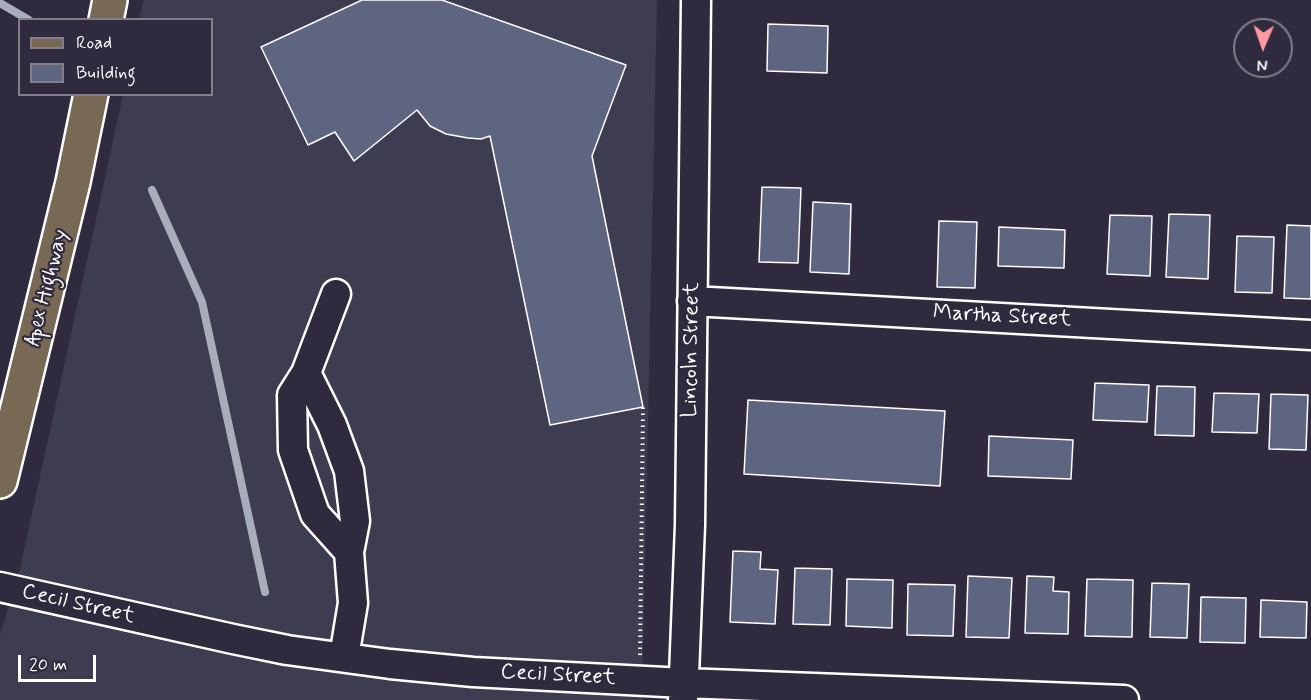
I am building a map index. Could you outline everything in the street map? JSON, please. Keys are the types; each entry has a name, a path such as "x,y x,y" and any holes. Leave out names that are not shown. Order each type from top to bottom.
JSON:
{"main road":[{"path":"106,18 110,0"},
{"name":"Apex Highway","path":"0,481 66,214 91,96"}],"street":[{"name":"Lincoln Street","path":"684,692 690,525 696,0"},
{"path":"336,294 306,373 292,395 293,450 315,514 349,552"},
{"name":"Martha Street","path":"692,302 1311,335"},
{"path":"306,373 332,425 349,471 355,520 349,552 353,603 344,657"},
{"name":"Cecil Street","path":"0,587 287,650 390,664 684,692 1124,700"}],"path":[{"path":"640,657 643,407"}],"shaded area":[{"path":"144,0 657,0 642,700 0,700 0,634 17,582 123,96 213,96 213,18 139,18"}],"building":[{"path":"362,0 442,0 626,65 592,156 643,407 550,425 490,136 481,139 446,134 430,126 417,110 354,161 335,132 308,145 261,47"},
{"path":"768,24 828,26 827,73 767,71"},
{"path":"762,187 801,188 798,263 759,262"},
{"path":"813,202 851,204 849,274 810,272"},
{"path":"1169,214 1210,215 1208,279 1166,277"},
{"path":"1110,215 1152,216 1150,276 1107,274"},
{"path":"939,221 977,222 975,288 937,287"},
{"path":"1287,225 1311,226 1311,299 1284,298"},
{"path":"999,227 1065,230 1064,268 998,266"},
{"path":"1237,236 1274,237 1272,293 1235,292"},
{"path":"1095,383 1149,385 1147,422 1093,420"},
{"path":"1157,386 1195,387 1194,436 1155,435"},
{"path":"1214,393 1259,394 1257,433 1212,432"},
{"path":"1271,394 1308,395 1306,450 1269,449"},
{"path":"748,400 945,411 940,486 744,474"},
{"path":"989,436 1073,440 1071,479 988,476"},
{"path":"733,551 761,552 760,569 778,570 775,624 730,622"},
{"path":"795,568 832,569 830,625 793,624"},
{"path":"968,576 1012,578 1009,638 966,637"},
{"path":"1027,576 1054,577 1053,591 1069,592 1068,634 1025,633"},
{"path":"847,579 893,580 892,628 846,626"},
{"path":"1087,579 1133,580 1132,637 1085,636"},
{"path":"1152,583 1189,584 1187,638 1150,637"},
{"path":"908,584 955,585 953,636 907,635"},
{"path":"1201,597 1246,598 1245,643 1200,642"},
{"path":"1261,600 1307,602 1306,638 1260,637"}],"waterway":[{"path":"0,3 26,18"},
{"path":"152,190 202,302 265,592"}]}
